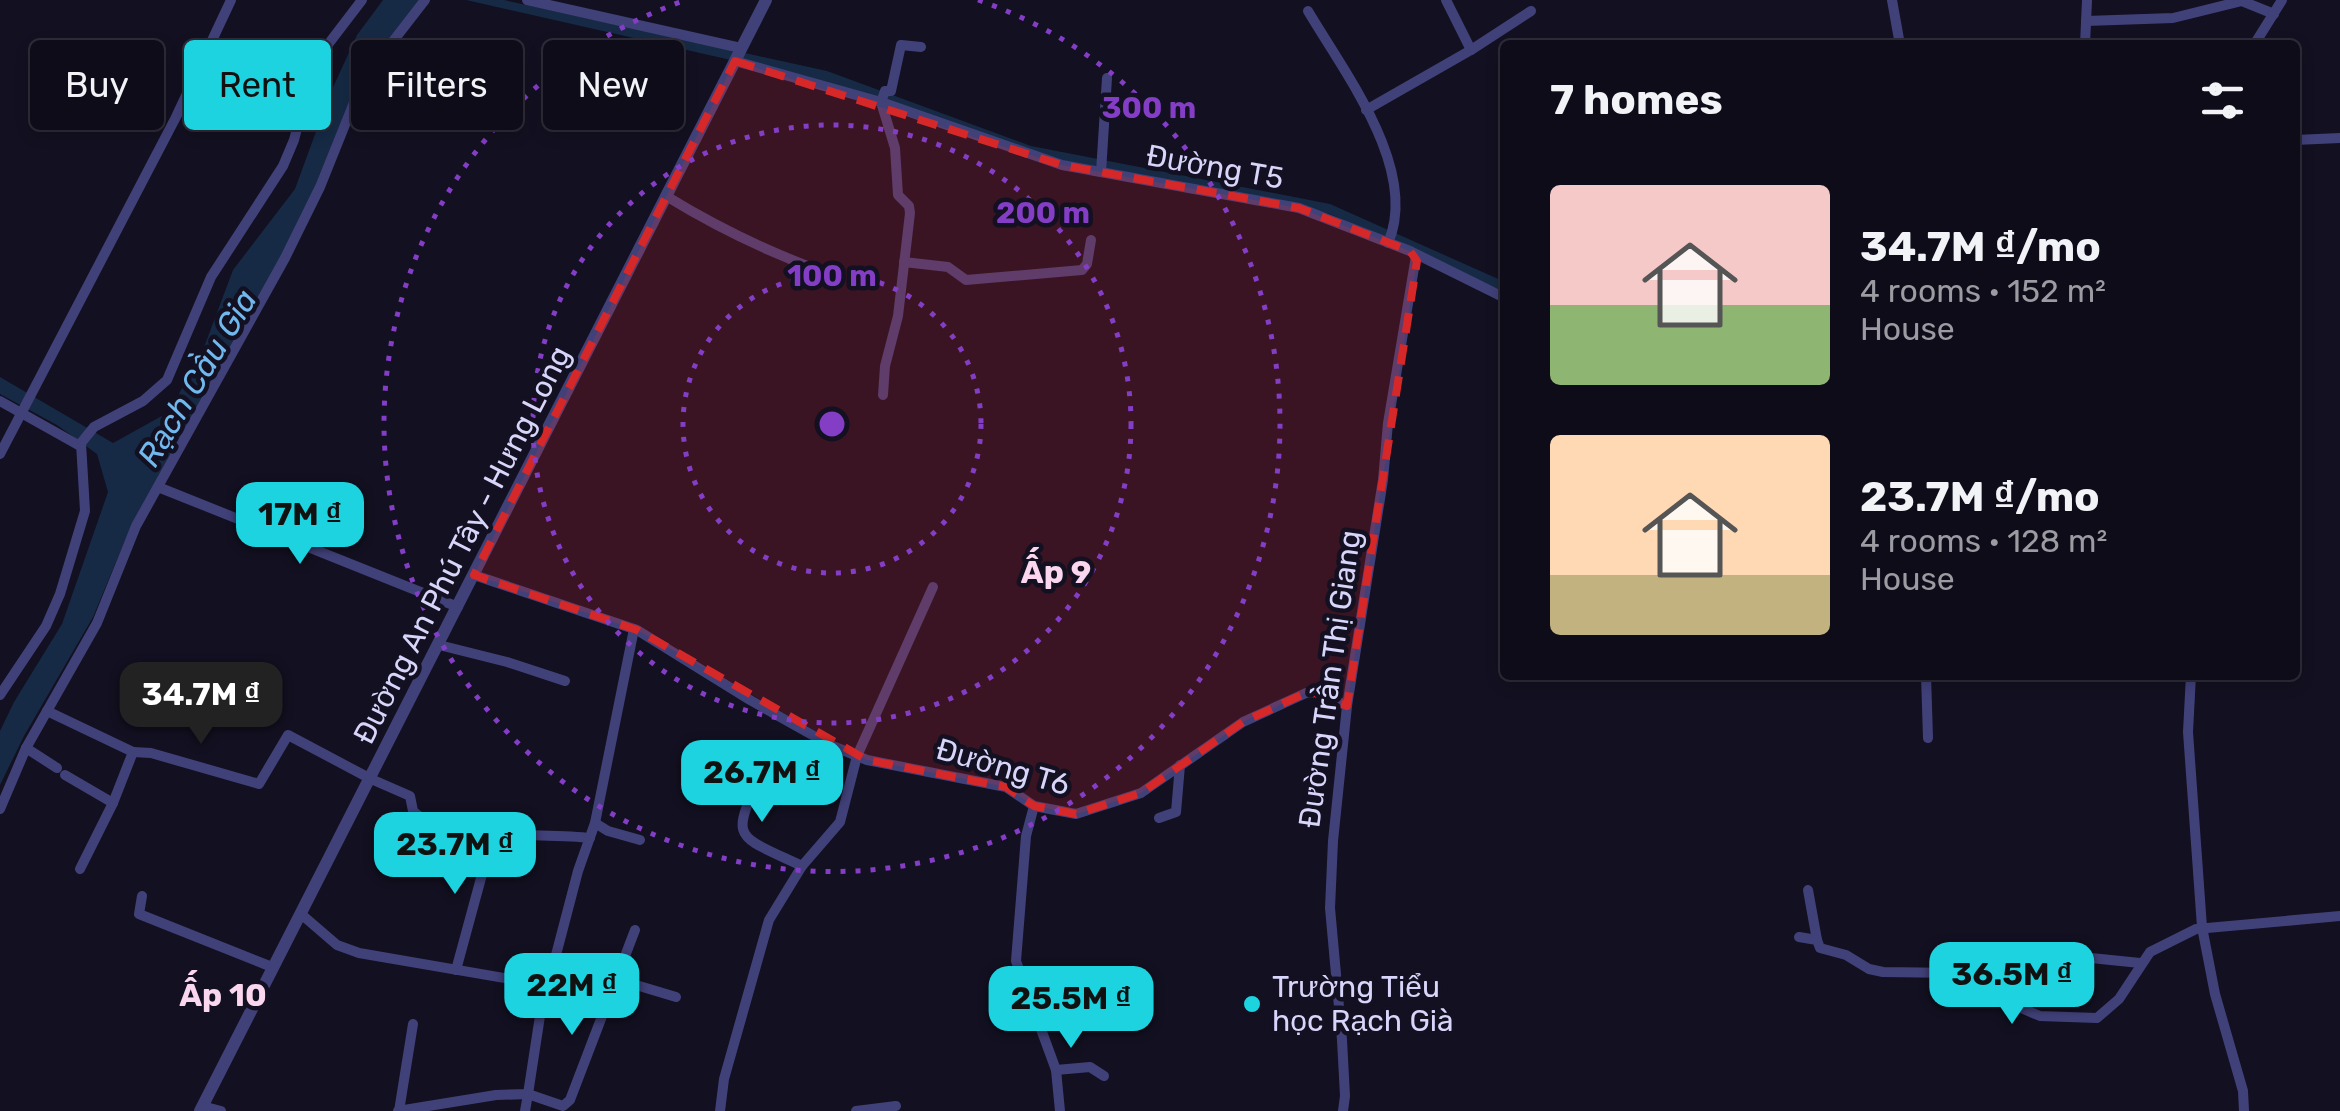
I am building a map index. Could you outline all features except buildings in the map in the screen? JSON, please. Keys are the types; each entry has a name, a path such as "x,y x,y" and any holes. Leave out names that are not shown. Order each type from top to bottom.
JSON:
{"street":[{"path":"0,454 176,117 231,0"},
{"path":"0,695 46,626 76,545 86,500 80,444 94,427 156,392 167,380 211,277 283,166 311,75 323,51 362,0"},
{"path":"0,809 26,748 97,623 136,526 320,187 363,80 425,0"},
{"name":"Đường T5","path":"527,0 738,53 883,97 1014,150 1300,208 1391,238 1416,256 1500,296"},
{"name":"Đường An Phú Tây - Hưng Long","path":"201,1109 766,0"},
{"path":"1446,0 1472,50"},
{"path":"1892,0 1899,40"},
{"path":"2085,40 2087,0"},
{"path":"2257,40 2282,0"},
{"path":"2086,21 2172,18 2242,1 2274,14"},
{"path":"1366,110 1472,50 1531,10"},
{"path":"1308,11 1366,110 1388,157 1394,177 1391,238"},
{"path":"883,395 883,376 898,316 909,206 898,195 895,148 883,97 891,91 901,45 921,47"},
{"path":"1102,166 1107,78"},
{"path":"2300,140 2340,138"},
{"path":"666,196 711,224 818,270"},
{"path":"904,262 948,267 966,280 1082,270 1087,264 1091,240"},
{"name":"Đường Trần Thị Giang","path":"1343,1111 1346,1096 1330,908 1333,841 1388,423 1416,256"},
{"path":"0,401 80,444"},
{"path":"158,488 458,607"},
{"name":"Đường T6","path":"474,576 634,629 750,700 857,756 1006,788 1034,806 1076,814 1141,792 1243,722 1306,693 1318,692 1348,706"},
{"path":"720,1111 724,1079 769,920 802,866 840,822 857,756 933,587"},
{"path":"525,1111 540,1016 578,870 595,823 634,629"},
{"path":"439,645 565,681"},
{"path":"1926,680 1928,738"},
{"path":"2191,680 2188,732 2202,927 2215,994 2243,1091 2244,1111"},
{"path":"47,710 133,752 151,753 259,784 288,735 410,796 418,816 456,829 590,838"},
{"path":"26,748 114,803"},
{"path":"80,868 114,803 133,752"},
{"path":"1160,818 1176,812 1180,765"},
{"path":"764,768 742,818 742,834 750,842 802,866"},
{"path":"1034,806 1026,836 1016,961 1056,1070 1060,1111"},
{"path":"595,823 640,840"},
{"path":"456,970 493,834"},
{"path":"1808,890 1820,948 1844,954 1878,971 1958,973 1986,984 2017,1007 2046,1018 2102,1016 2157,947 2202,927 2340,916"},
{"path":"142,896 139,914 272,967"},
{"path":"301,914 336,945 359,952 550,986"},
{"path":"413,1024 398,1111 528,1094 563,1106 570,1100 635,930"},
{"path":"1798,937 1816,940"},
{"path":"2042,953 2140,964"},
{"path":"1033,1002 1105,993 1109,978 1092,973"},
{"path":"616,979 676,997"},
{"path":"1056,1070 1090,1066 1104,1076"},
{"path":"856,1111 896,1106"},
{"path":"201,1109 221,1111"}],"highlighted area":[{"path":"735,61 1062,165 1299,208 1410,251 1417,261 1347,706 1310,691 1243,722 1141,793 1076,814 1034,806 1006,787 867,760 637,630 474,575"}],"water":[{"path":"383,0 421,0 390,40 355,40"},
{"path":"466,0 504,0 827,71 1031,146 1330,204 1500,280 1500,290 1330,214 1056,159 766,68 684,49 684,40 642,40"},
{"name":"Rạch Cầu Gia","path":"351,48 351,98 310,200 126,538 93,617 0,785 0,731 62,624 108,492 97,454 57,425 0,394 0,377 113,443 169,412 203,350 233,270 295,189 317,130 331,130 331,92"}],"place":[{"name":"Trường Tiểu học Rạch Già","path":"1252,1004"}],"district":[{"name":"Ấp 9","path":"1056,572"},
{"name":"Ấp 10","path":"223,995"}]}
